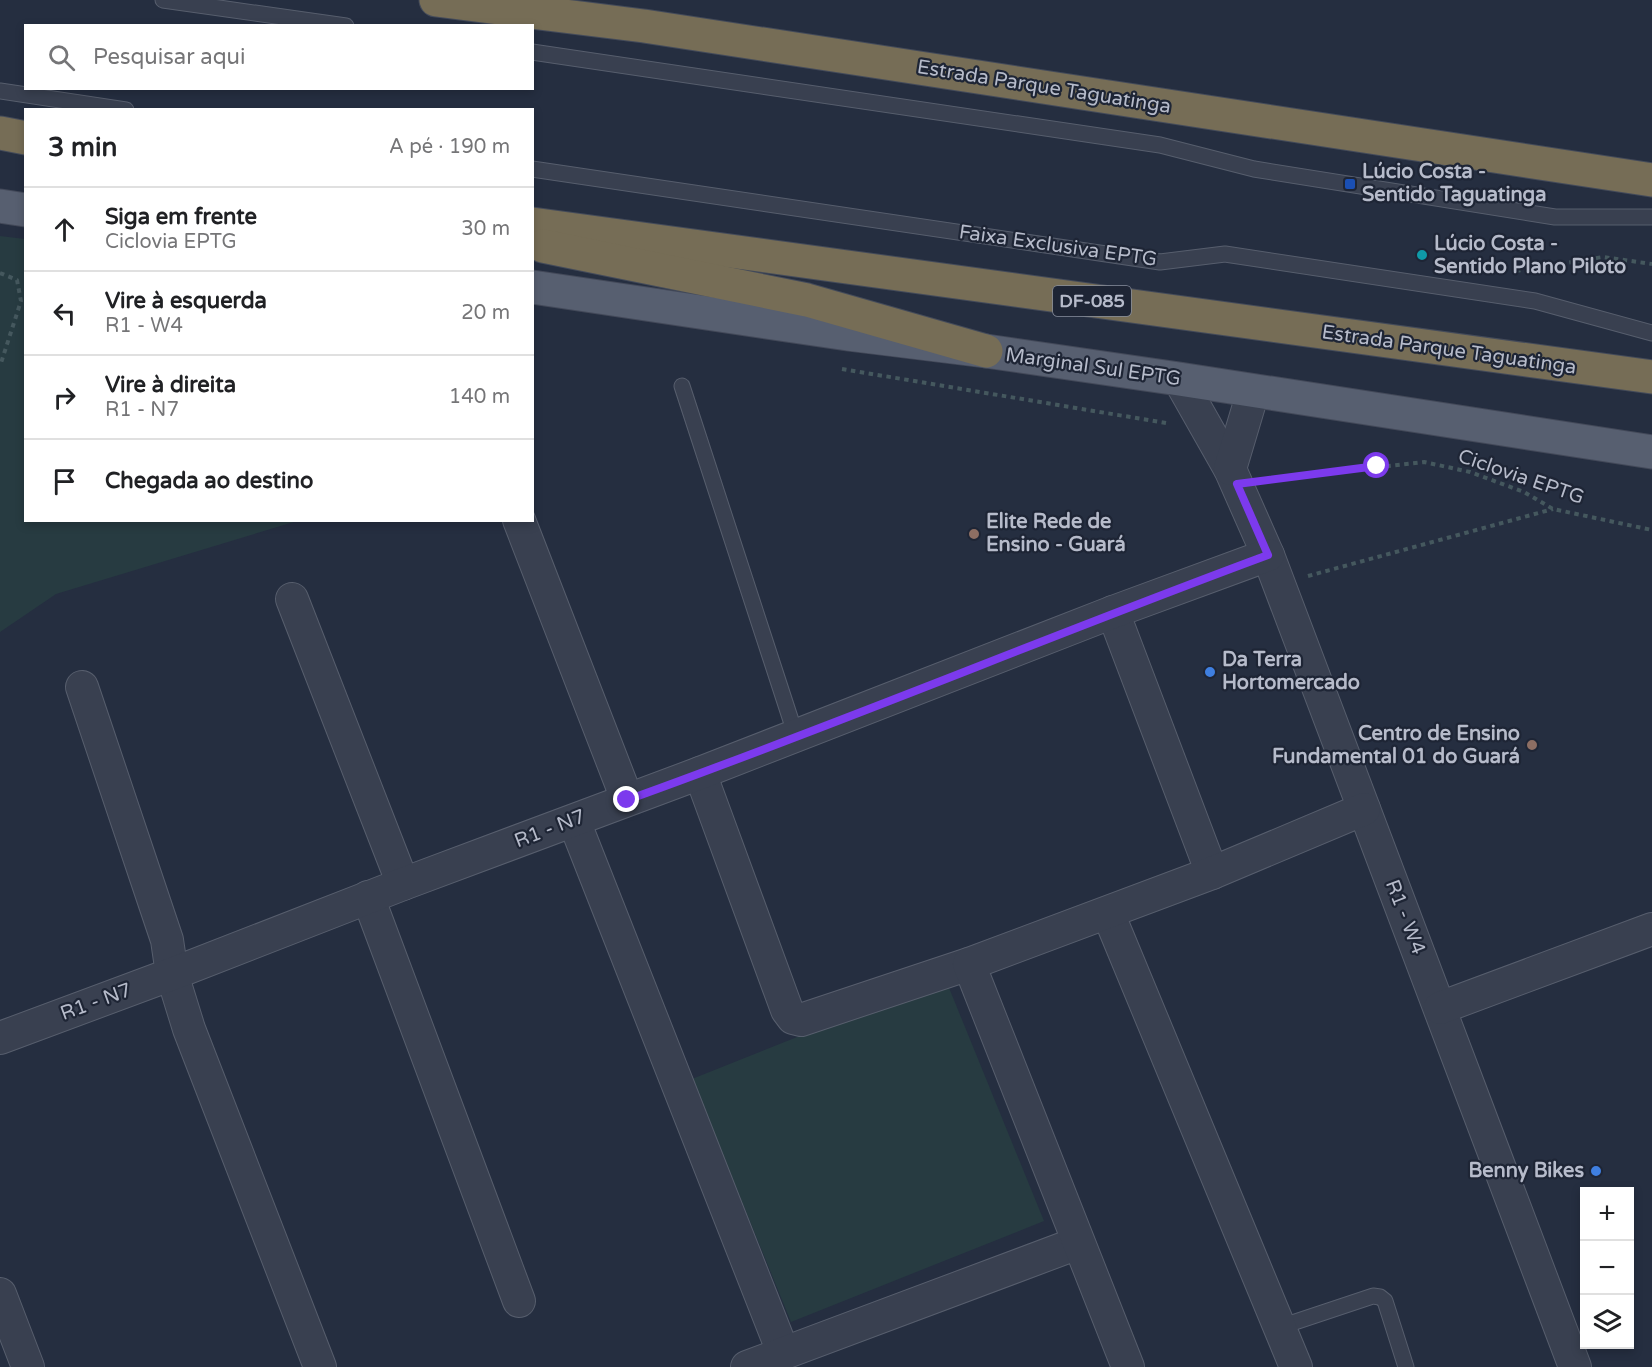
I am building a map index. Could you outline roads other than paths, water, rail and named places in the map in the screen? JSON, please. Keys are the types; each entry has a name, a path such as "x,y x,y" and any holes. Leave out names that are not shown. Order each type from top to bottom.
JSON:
{"highway":[{"name":"Estrada Parque Taguatinga","path":"436,0 644,26 1652,180"},
{"path":"585,0 644,26"},
{"path":"0,133 24,138"},
{"name":"Estrada Parque Taguatinga","path":"534,224 1652,377"},
{"path":"534,244 807,300 986,351"}],"main road":[{"path":"0,206 24,210"},
{"name":"Marginal Sul EPTG","path":"534,286 848,334 1179,379 1652,452"}],"street":[{"name":"R1 - W4","path":"1179,379 1234,477 1268,555 1575,1367"},
{"path":"1234,477 1253,392"},
{"path":"520,522 627,800"},
{"name":"R1 - N7","path":"0,1038 700,773 1113,612 1268,555"},
{"path":"292,599 403,884"},
{"path":"1113,612 1212,873"},
{"path":"82,687 167,940 172,974 189,1029 320,1367"},
{"path":"700,773 787,1010 793,1018 801,1020 969,964 1108,913 1212,873 1364,809"},
{"path":"574,821 783,1352"},
{"path":"368,897 519,1301"},
{"path":"1108,913 1296,1367"},
{"path":"1440,1008 1652,928"},
{"path":"969,964 1128,1367"},
{"path":"747,1367 1078,1243"},
{"path":"0,1294 28,1367"}],"lane":[{"path":"163,0 332,24"},
{"path":"534,52 1160,145 1254,169 1555,217 1652,217"},
{"path":"0,91 113,108"},
{"name":"Faixa Exclusiva EPTG","path":"534,169 1160,262 1225,254 1237,255 1535,301 1652,333"},
{"path":"682,386 796,736"},
{"path":"1280,1327 1373,1296 1380,1297 1385,1301 1406,1367"}],"place":[{"name":"Lúcio Costa - Sentido Taguatinga","path":"1350,184"},
{"name":"Lúcio Costa - Sentido Plano Piloto","path":"1422,255"},
{"name":"Elite Rede de Ensino - Guará","path":"974,534"},
{"name":"Da Terra Hortomercado","path":"1210,672"},
{"name":"Centro de Ensino Fundamental 01 do Guará","path":"1532,745"},
{"name":"Benny Bikes","path":"1596,1171"}]}
